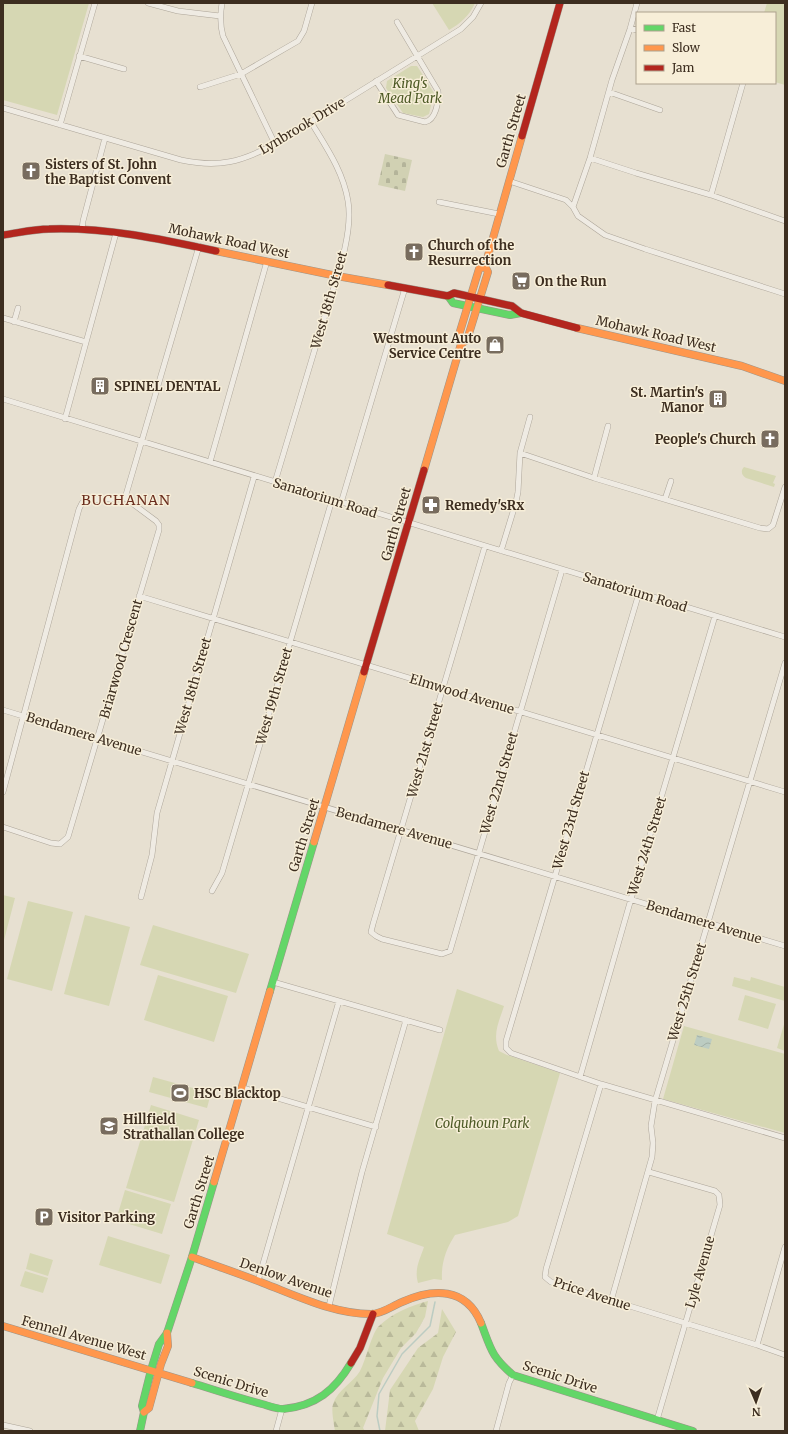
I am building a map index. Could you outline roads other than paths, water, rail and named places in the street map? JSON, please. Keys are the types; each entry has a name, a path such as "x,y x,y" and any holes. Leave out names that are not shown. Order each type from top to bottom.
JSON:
{"main road":[{"name":"Garth Street","path":"140,1431 144,1412 142,1406 151,1370 159,1344 167,1332 192,1257 461,344 467,340 488,272 485,266 560,3"},
{"name":"Mohawk Road West","path":"3,235 47,229 82,229 151,237 337,276 448,296 454,293 471,296 512,306 521,313 563,325 742,366 785,381"},
{"name":"Garth Street","path":"461,344 458,338 479,269 485,266"},
{"name":"Mohawk Road West","path":"448,296 453,303 510,316 521,313"},
{"name":"Denlow Avenue","path":"192,1257 316,1303 361,1313 373,1314"},
{"name":"Scenic Drive","path":"159,1372 242,1399 282,1409 307,1404 318,1399 331,1390 344,1375 360,1348 373,1314 408,1298 433,1291 448,1293 462,1299 478,1314 491,1352 500,1363 513,1374 693,1431"},
{"name":"Fennell Avenue West","path":"3,1326 159,1372"},
{"name":"Garth Street","path":"144,1412 149,1408 168,1346 167,1332"}],"street":[{"path":"60,125 95,3"},
{"path":"148,3 178,11 220,16"},
{"path":"222,3 220,16 223,36 275,144"},
{"path":"200,87 240,74 298,41 304,31 312,3"},
{"name":"Lynbrook Drive","path":"3,108 181,160 204,164 230,162 257,154 275,144 461,29 473,17 481,3"},
{"path":"573,207 590,158 608,92 637,3"},
{"path":"376,81 398,115 424,122 429,121 434,115 439,97 438,91 397,22"},
{"path":"630,28 636,30"},
{"path":"79,56 124,69"},
{"path":"711,195 743,84"},
{"path":"608,92 660,110"},
{"name":"West 18th Street","path":"275,482 337,276 347,236 349,221 348,202 340,172 311,122"},
{"path":"82,229 105,138"},
{"path":"590,158 711,195 785,221"},
{"path":"509,181 561,198 571,203 578,216 599,232 609,237 785,294"},
{"path":"439,202 499,214"},
{"path":"65,419 116,233"},
{"path":"3,792 79,509 87,500 125,498 199,246"},
{"path":"210,462 268,261"},
{"path":"341,503 405,288"},
{"path":"14,322 18,308"},
{"path":"3,318 86,342"},
{"name":"Sanatorium Road","path":"3,399 210,462 254,477 275,482 785,637"},
{"path":"501,551 517,497 520,453 530,417"},
{"path":"594,478 608,426"},
{"path":"520,453 594,478 665,498 760,528 768,529 774,525 785,487"},
{"name":"West 18th Street","path":"141,897 152,855 157,813 254,477"},
{"path":"665,498 671,481"},
{"name":"Briarwood Crescent","path":"3,827 51,843 60,844 68,837 159,530 159,525 156,521 125,498"},
{"name":"West 19th Street","path":"212,891 222,873 332,500"},
{"name":"West 21st Street","path":"450,951 442,954 382,939 371,932 486,546"},
{"name":"West 22nd Street","path":"450,951 562,570"},
{"name":"West 23rd Street","path":"580,1077 511,1053 506,1048 506,1041 639,593"},
{"name":"Elmwood Avenue","path":"139,596 443,689 674,757 785,792"},
{"name":"West 24th Street","path":"580,1077 715,616"},
{"name":"West 25th Street","path":"611,1301 649,1172 653,1143 651,1126 655,1101 785,663"},
{"name":"Bendamere Avenue","path":"3,710 785,945"},
{"path":"273,982 440,1030"},
{"path":"258,1281 339,1001"},
{"path":"329,1306 362,1172 406,1020"},
{"path":"580,1077 655,1101 785,1138"},
{"name":"Price Avenue","path":"600,1084 546,1269 545,1277 551,1282 757,1345 785,1355"},
{"path":"243,1088 376,1127"},
{"name":"Lyle Avenue","path":"649,1172 715,1190 719,1195 720,1204 657,1420"},
{"path":"757,1345 785,1247"},
{"path":"496,1431 509,1383 513,1374"},
{"path":"276,1431 282,1409"},
{"path":"3,1425 30,1431"}],"water":[{"path":"697,1035 712,1039 709,1049 694,1045"}],"waterway":[{"path":"380,1431 377,1416 379,1394 402,1354 430,1326 435,1302"}],"place":[{"name":"Sisters of St. John the Baptist Convent","path":"31,171"},
{"name":"Church of the Resurrection","path":"414,252"},
{"name":"On the Run","path":"521,281"},
{"name":"Westmount Auto Service Centre","path":"495,345"},
{"name":"SPINEL DENTAL","path":"100,386"},
{"name":"St. Martin's Manor","path":"718,399"},
{"name":"People's Church","path":"770,439"},
{"name":"Remedy'sRx","path":"431,505"},
{"name":"HSC Blacktop","path":"180,1093"},
{"name":"Hillfield Strathallan College","path":"109,1126"},
{"name":"Visitor Parking","path":"44,1217"}],"district":[{"name":"BUCHANAN","path":"126,500"}],"park label":[{"name":"King's Mead Park","path":"410,90"},
{"name":"Colquhoun Park","path":"482,1123"}]}
